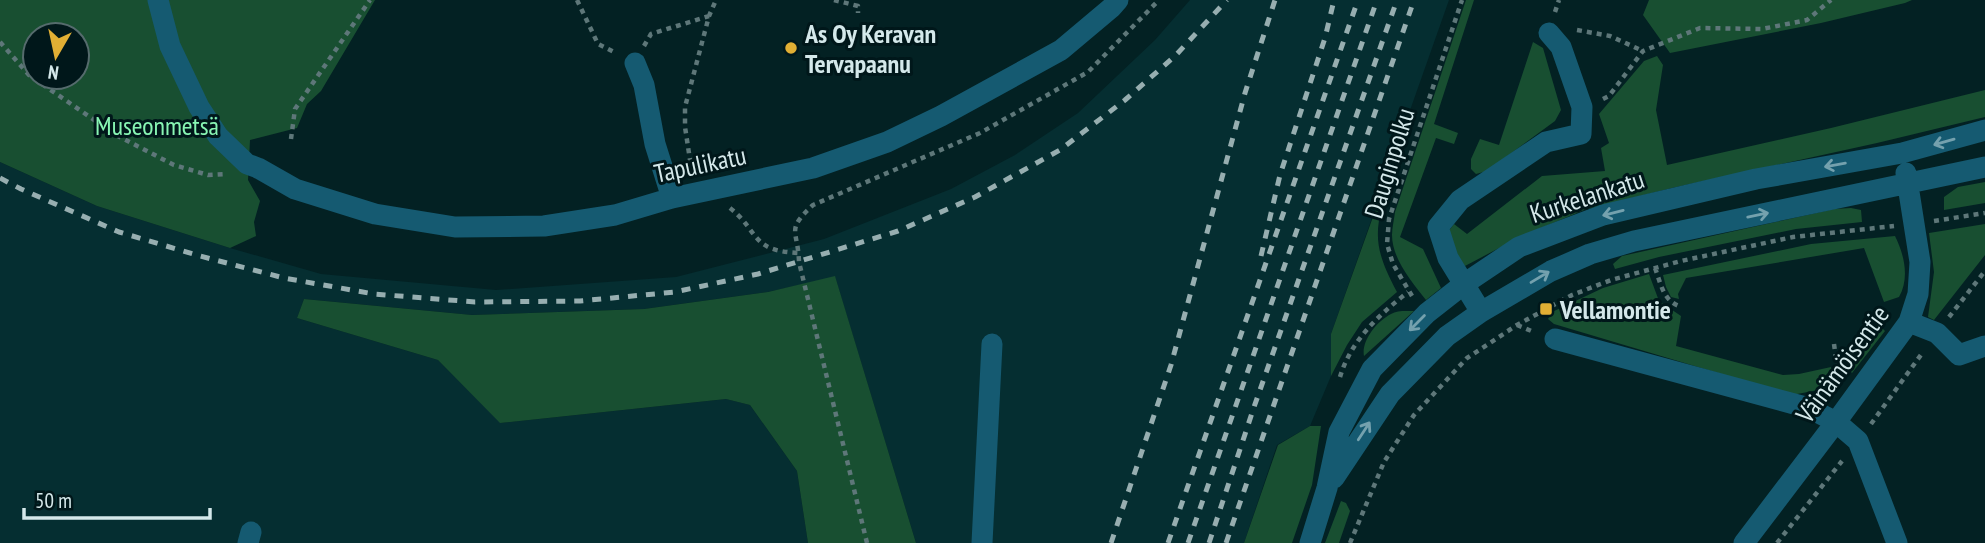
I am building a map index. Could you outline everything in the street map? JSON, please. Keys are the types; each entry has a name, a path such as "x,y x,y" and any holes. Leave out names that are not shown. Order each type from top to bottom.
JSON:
{"street":[{"name":"Tapulikatu","path":"158,0 170,46 199,107 218,136 253,166 295,189 375,214 455,227 544,226 615,215 701,191 813,168 887,142 941,116 1061,50 1118,0"},
{"path":"1481,312 1448,258 1438,227 1460,200 1546,142 1581,134 1582,107 1561,47 1549,33"},
{"path":"635,63 644,85 655,144 672,198"},
{"name":"Kurkelankatu","path":"1310,543 1327,488 1339,432 1372,369 1427,313 1519,247 1604,215 1756,179 1902,153 1985,130"},
{"name":"Väinämöisentie","path":"1744,543 1909,322 1920,278 1920,261 1902,153"},
{"name":"Kurkelankatu","path":"1327,488 1390,394 1447,336 1481,312 1551,271 1590,254 1634,241 1985,167"},
{"path":"1909,322 1937,333 1959,355 1985,346"},
{"path":"1555,339 1809,408 1836,422 1858,441 1897,543"},
{"path":"982,543 992,344"}],"path":[{"path":"291,139 295,109 370,0"},
{"path":"577,0 598,44 635,63 651,34 709,16"},
{"path":"834,0 858,6 858,13"},
{"path":"866,543 799,262 794,229 797,220 813,205 980,133 1088,72 1159,0"},
{"name":"Dauginpolku","path":"1427,313 1408,292 1392,264 1387,244 1389,219 1462,0"},
{"path":"1582,107 1609,96 1643,51 1700,28 1762,29 1807,20 1830,0"},
{"path":"715,1 685,107 685,127 701,191 737,213 758,242 780,252 799,253"},
{"path":"1574,30 1610,36 1643,51"},
{"path":"0,42 29,75 116,135 174,165 208,175 231,174 253,166"},
{"path":"1350,543 1384,462 1414,415 1467,358 1517,325 1572,295 1611,280 1655,268 1793,237 1914,224 1985,213"},
{"path":"1655,268 1669,302 1679,306"},
{"path":"1777,543 1858,441 1985,271"},
{"path":"1447,336 1467,358"},
{"path":"1834,344 1840,384"}],"shaded area":[{"path":"1190,0 1449,0 1331,334 1331,376 1310,426 1277,445 1244,543 916,543 835,277 768,292 644,309 472,315 304,299 297,318 438,360 501,423 726,399 750,405 797,471 808,543 0,543 0,162 97,206 321,274 496,290 676,277 824,239 951,189 1015,155 1078,113 1155,40"}],"green space":[{"name":"Museonmetsä","path":"0,0 375,0 321,91 307,104 297,128 250,140 248,180 260,201 254,222 256,236 230,248 97,206 0,162"},
{"path":"1466,0 1474,0 1434,124 1458,133 1454,144 1436,138 1400,237 1423,249 1441,288 1426,300 1395,253 1392,235 1395,212"},
{"path":"1649,0 1912,0 1821,23 1670,53 1643,15"},
{"path":"1533,42 1543,48 1561,110 1555,121 1487,171 1476,174 1471,169 1471,159 1480,139 1499,145"},
{"path":"1657,56 1663,65 1656,110 1667,165 1985,90 1985,117 1584,210 1520,237 1465,266 1449,247 1447,233 1454,224 1467,234 1542,176 1605,171 1601,148 1609,143 1599,114 1644,61"},
{"path":"1388,175 1391,176 1381,209 1378,235 1382,260 1397,292 1362,322 1331,376 1331,334"},
{"path":"1985,182 1985,203 1944,210 1944,197 1958,187"},
{"path":"1834,209 1861,210 1862,222 1796,229 1659,257 1615,269 1613,264 1622,256"},
{"path":"1985,224 1985,255 1934,320 1928,317 1934,272 1929,233"},
{"path":"1895,236 1903,258 1904,282 1899,297 1884,302 1864,248 1686,278 1678,294 1679,299 1671,297 1663,275 1811,244"},
{"path":"1649,274 1659,301 1681,316 1676,346 1783,375 1831,367 1838,382 1826,382 1818,390 1792,395 1554,324 1548,319 1552,312 1603,288"},
{"path":"835,276 916,543 808,543 797,471 750,405 726,399 500,423 438,360 297,318 304,299 472,315 644,309 768,292"},
{"path":"1414,311 1364,356 1365,344 1380,321 1396,312"},
{"path":"1875,328 1885,331 1852,373 1843,363"},
{"path":"1310,426 1321,426 1312,485 1292,543 1244,543 1278,445"},
{"path":"1341,501 1346,503 1350,511 1339,543 1325,543"}],"railway":[{"path":"0,178 119,232 284,278 374,294 475,302 580,301 675,292 758,274 898,231 975,197 1060,150 1125,100 1175,56 1227,0"},
{"path":"1111,543 1171,365 1245,93 1275,0"},
{"path":"1261,256 1280,175 1325,38 1334,0"},
{"path":"1168,543 1358,0"},
{"path":"1188,543 1377,0"},
{"path":"1209,543 1397,0"},
{"path":"1226,543 1414,0"}],"place":[{"name":"As Oy Keravan Tervapaanu","path":"791,48"},
{"name":"Vellamontie","path":"1546,309"}]}
